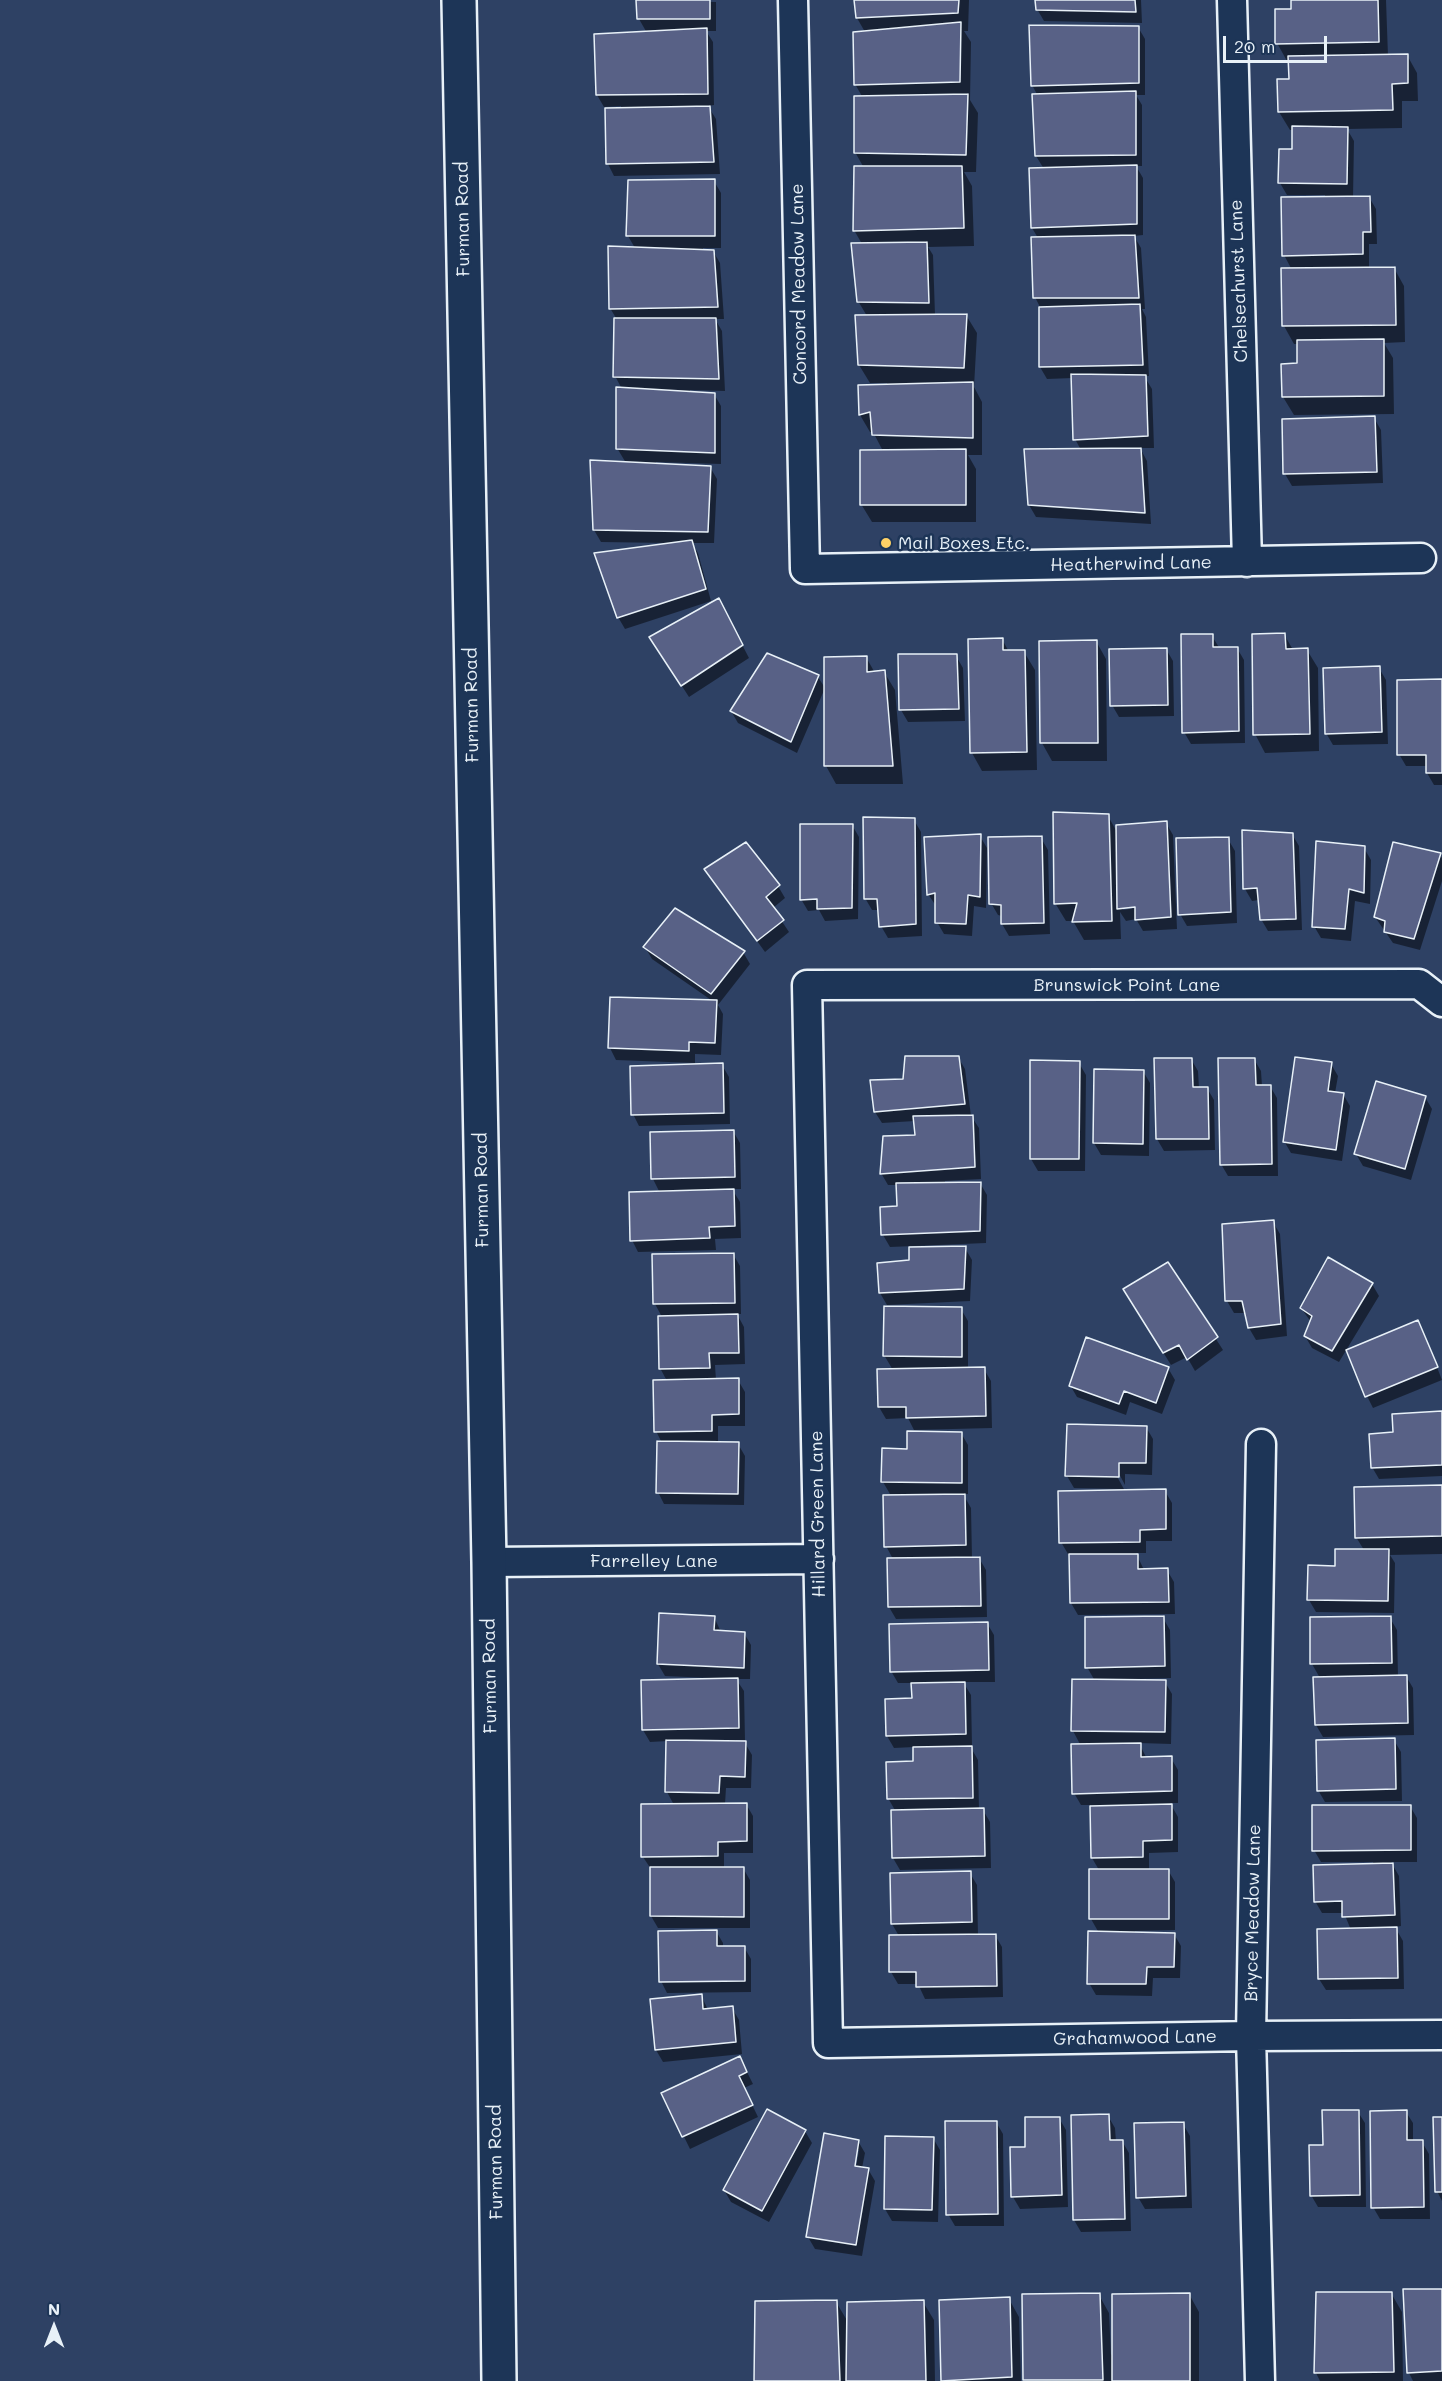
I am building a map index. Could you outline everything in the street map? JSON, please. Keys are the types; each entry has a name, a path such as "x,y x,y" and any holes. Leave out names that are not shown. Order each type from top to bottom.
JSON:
{"street":[{"name":"Furman Road","path":"459,0 489,1562 499,2381"},
{"name":"Concord Meadow Lane","path":"793,0 805,569"},
{"name":"Chelseahurst Lane","path":"1232,0 1247,562"},
{"name":"Heatherwind Lane","path":"805,569 1421,558"},
{"name":"Brunswick Point Lane","path":"807,985 1419,984 1442,1002"},
{"name":"Hillard Green Lane","path":"807,985 828,2043"},
{"name":"Bryce Meadow Lane","path":"1260,2381 1251,2036 1261,1444"},
{"name":"Farrelley Lane","path":"489,1562 819,1560"},
{"name":"Grahamwood Lane","path":"828,2043 1442,2035"}],"building":[{"path":"636,0 710,0 710,19 637,19"},
{"path":"854,0 959,0 958,13 856,18"},
{"path":"1035,0 1135,0 1136,12 1036,10"},
{"path":"1291,0 1378,0 1379,42 1275,44 1275,9 1291,9"},
{"path":"961,22 960,82 854,85 853,32"},
{"path":"1029,25 1139,26 1139,83 1031,86"},
{"path":"707,28 708,94 596,95 594,34"},
{"path":"1408,54 1408,83 1392,84 1393,110 1278,112 1277,79 1289,79 1288,56"},
{"path":"1136,91 1136,155 1035,156 1032,94"},
{"path":"968,94 966,155 854,153 854,96"},
{"path":"710,106 714,162 606,164 605,108"},
{"path":"1292,126 1348,127 1347,184 1278,183 1279,149 1292,149"},
{"path":"1137,165 1137,224 1031,228 1029,168"},
{"path":"854,166 962,166 964,228 853,231"},
{"path":"715,179 715,236 626,236 628,180"},
{"path":"1370,196 1371,232 1363,232 1363,254 1282,256 1281,197"},
{"path":"1135,235 1139,298 1033,298 1031,237"},
{"path":"927,242 929,303 857,302 851,243"},
{"path":"608,246 714,250 718,307 609,309"},
{"path":"1395,267 1396,325 1282,326 1281,268"},
{"path":"1140,304 1143,365 1039,367 1039,307"},
{"path":"967,314 964,368 858,365 855,315"},
{"path":"614,318 716,318 719,379 613,377"},
{"path":"1384,339 1384,396 1282,397 1281,364 1297,363 1297,340"},
{"path":"1071,374 1146,375 1148,436 1073,440"},
{"path":"973,382 973,438 872,435 870,412 859,415 858,385"},
{"path":"616,387 715,393 715,453 616,449"},
{"path":"1375,416 1377,472 1283,474 1282,419"},
{"path":"1141,448 1145,513 1028,505 1024,449"},
{"path":"966,449 966,505 860,505 860,450"},
{"path":"590,460 711,466 708,532 593,530"},
{"path":"692,540 706,589 617,618 594,553"},
{"path":"719,598 743,645 681,686 649,637"},
{"path":"1285,633 1286,649 1308,648 1310,734 1253,735 1252,634"},
{"path":"1181,634 1213,634 1213,647 1238,647 1239,731 1182,733"},
{"path":"1003,638 1003,650 1025,650 1027,752 970,753 968,639"},
{"path":"1097,640 1098,743 1040,743 1039,641"},
{"path":"1167,648 1168,705 1110,706 1109,649"},
{"path":"767,653 819,675 791,742 730,711"},
{"path":"898,654 957,654 959,709 899,710"},
{"path":"867,656 867,672 885,670 893,766 824,766 824,657"},
{"path":"1380,666 1382,732 1325,734 1323,668"},
{"path":"1442,679 1442,773 1426,773 1426,755 1397,755 1397,680"},
{"path":"1053,812 1109,814 1112,921 1072,922 1077,903 1054,904"},
{"path":"863,817 915,818 916,924 879,927 877,899 864,899"},
{"path":"1167,821 1171,917 1135,920 1135,907 1117,909 1116,825"},
{"path":"800,824 853,824 852,908 817,909 817,899 800,900"},
{"path":"1242,830 1293,833 1296,919 1260,920 1257,888 1243,889"},
{"path":"981,834 980,897 968,895 966,924 935,923 935,893 927,895 924,837"},
{"path":"1042,836 1044,923 1001,924 1001,905 989,904 988,837"},
{"path":"1229,837 1231,912 1178,915 1176,838"},
{"path":"1316,841 1365,846 1364,893 1349,889 1345,929 1312,927"},
{"path":"746,842 780,885 766,897 784,920 757,941 704,869"},
{"path":"1393,842 1441,853 1414,939 1384,932 1385,921 1374,917"},
{"path":"675,908 745,951 711,994 643,947"},
{"path":"610,997 717,1000 715,1043 689,1042 689,1051 608,1048"},
{"path":"905,1056 959,1056 965,1104 874,1112 870,1080 903,1079"},
{"path":"1295,1057 1332,1062 1328,1091 1344,1093 1336,1150 1283,1142"},
{"path":"1154,1058 1192,1058 1193,1087 1208,1087 1209,1139 1156,1139"},
{"path":"1218,1058 1255,1058 1256,1085 1271,1085 1272,1164 1220,1165"},
{"path":"1030,1060 1080,1061 1079,1159 1030,1159"},
{"path":"723,1063 724,1113 631,1115 630,1066"},
{"path":"1094,1069 1144,1070 1143,1144 1093,1143"},
{"path":"1376,1081 1426,1096 1405,1169 1354,1154"},
{"path":"973,1115 975,1167 880,1174 883,1136 915,1135 913,1116"},
{"path":"734,1130 735,1177 651,1179 650,1132"},
{"path":"981,1182 980,1231 881,1235 880,1207 897,1206 896,1183"},
{"path":"734,1189 735,1226 709,1227 710,1238 630,1241 629,1192"},
{"path":"1274,1220 1281,1324 1248,1328 1242,1301 1225,1301 1222,1224"},
{"path":"966,1246 964,1289 879,1293 877,1263 909,1260 909,1247"},
{"path":"734,1253 735,1303 653,1304 652,1254"},
{"path":"1328,1257 1373,1283 1332,1351 1304,1336 1312,1316 1300,1308"},
{"path":"1168,1262 1218,1337 1187,1360 1179,1345 1163,1353 1123,1289"},
{"path":"884,1306 962,1307 962,1357 883,1356"},
{"path":"738,1314 739,1353 709,1353 710,1368 659,1369 658,1316"},
{"path":"1418,1320 1438,1367 1365,1397 1346,1350"},
{"path":"1086,1337 1169,1367 1156,1403 1124,1391 1119,1404 1069,1386"},
{"path":"985,1367 986,1416 906,1418 906,1407 878,1407 877,1369"},
{"path":"739,1378 739,1414 712,1415 712,1431 654,1432 653,1380"},
{"path":"1442,1411 1442,1465 1371,1468 1369,1434 1393,1432 1392,1414"},
{"path":"1067,1424 1147,1426 1146,1463 1119,1463 1119,1477 1065,1476"},
{"path":"907,1431 962,1432 962,1483 881,1482 882,1448 907,1449"},
{"path":"657,1441 739,1442 738,1494 656,1493"},
{"path":"1442,1485 1442,1536 1355,1538 1354,1487"},
{"path":"1166,1489 1166,1529 1140,1530 1140,1542 1059,1543 1058,1491"},
{"path":"965,1494 966,1545 884,1547 883,1495"},
{"path":"1335,1549 1389,1549 1388,1601 1307,1600 1308,1565 1335,1566"},
{"path":"1069,1554 1138,1554 1138,1569 1168,1568 1169,1602 1070,1603"},
{"path":"980,1557 981,1606 888,1607 887,1558"},
{"path":"659,1613 715,1616 714,1630 745,1632 744,1668 657,1664"},
{"path":"1164,1616 1165,1666 1085,1668 1085,1617"},
{"path":"1391,1616 1392,1663 1310,1664 1310,1617"},
{"path":"988,1622 989,1670 890,1672 889,1624"},
{"path":"1407,1675 1408,1723 1315,1725 1313,1677"},
{"path":"738,1678 739,1728 642,1730 641,1680"},
{"path":"1072,1679 1166,1680 1165,1732 1071,1731"},
{"path":"965,1682 966,1734 886,1736 885,1699 912,1698 911,1683"},
{"path":"1395,1738 1396,1789 1317,1791 1316,1740"},
{"path":"666,1740 746,1741 745,1777 720,1776 719,1793 665,1792"},
{"path":"1141,1743 1141,1757 1172,1756 1172,1791 1072,1794 1071,1744"},
{"path":"972,1746 973,1798 887,1799 886,1762 913,1761 913,1747"},
{"path":"747,1803 747,1841 718,1842 718,1856 641,1857 641,1804"},
{"path":"1172,1804 1172,1840 1143,1841 1143,1857 1091,1858 1090,1806"},
{"path":"1312,1805 1411,1805 1411,1850 1312,1851"},
{"path":"984,1808 985,1856 892,1858 891,1810"},
{"path":"1393,1863 1395,1915 1342,1917 1342,1901 1314,1902 1313,1865"},
{"path":"650,1867 744,1867 744,1917 650,1916"},
{"path":"1089,1869 1169,1869 1169,1919 1089,1919"},
{"path":"971,1871 972,1922 891,1924 890,1873"},
{"path":"1397,1927 1398,1978 1318,1979 1317,1929"},
{"path":"717,1930 717,1946 745,1946 745,1981 659,1982 658,1931"},
{"path":"1088,1931 1175,1933 1174,1967 1147,1967 1146,1984 1087,1984"},
{"path":"996,1934 997,1986 916,1987 916,1972 889,1972 889,1935"},
{"path":"702,1994 703,2009 733,2006 736,2042 655,2050 650,1999"},
{"path":"740,2056 747,2072 739,2076 753,2105 682,2137 661,2093"},
{"path":"767,2109 806,2130 762,2211 723,2190"},
{"path":"1322,2110 1359,2110 1360,2195 1310,2196 1309,2145 1323,2145"},
{"path":"1407,2110 1407,2140 1423,2140 1424,2207 1371,2208 1370,2111"},
{"path":"1109,2114 1110,2140 1123,2140 1125,2219 1073,2220 1071,2115"},
{"path":"1025,2117 1060,2117 1062,2195 1011,2197 1010,2147 1025,2147"},
{"path":"1433,2117 1442,2117 1442,2192 1435,2192"},
{"path":"945,2121 997,2121 998,2214 946,2215"},
{"path":"1184,2122 1186,2196 1136,2198 1134,2123"},
{"path":"824,2133 859,2140 855,2166 869,2168 856,2245 806,2237"},
{"path":"885,2136 934,2137 932,2210 884,2209"},
{"path":"1403,2289 1442,2289 1442,2371 1407,2373"},
{"path":"1316,2292 1392,2292 1394,2372 1314,2373"},
{"path":"1100,2293 1103,2380 1023,2380 1022,2294"},
{"path":"1190,2293 1190,2381 1112,2381 1112,2294"},
{"path":"1010,2297 1012,2377 941,2381 939,2300"},
{"path":"837,2300 840,2381 754,2381 755,2301"},
{"path":"924,2300 926,2381 846,2381 847,2302"}],"place":[{"name":"Mail Boxes Etc.","path":"886,543"}]}
